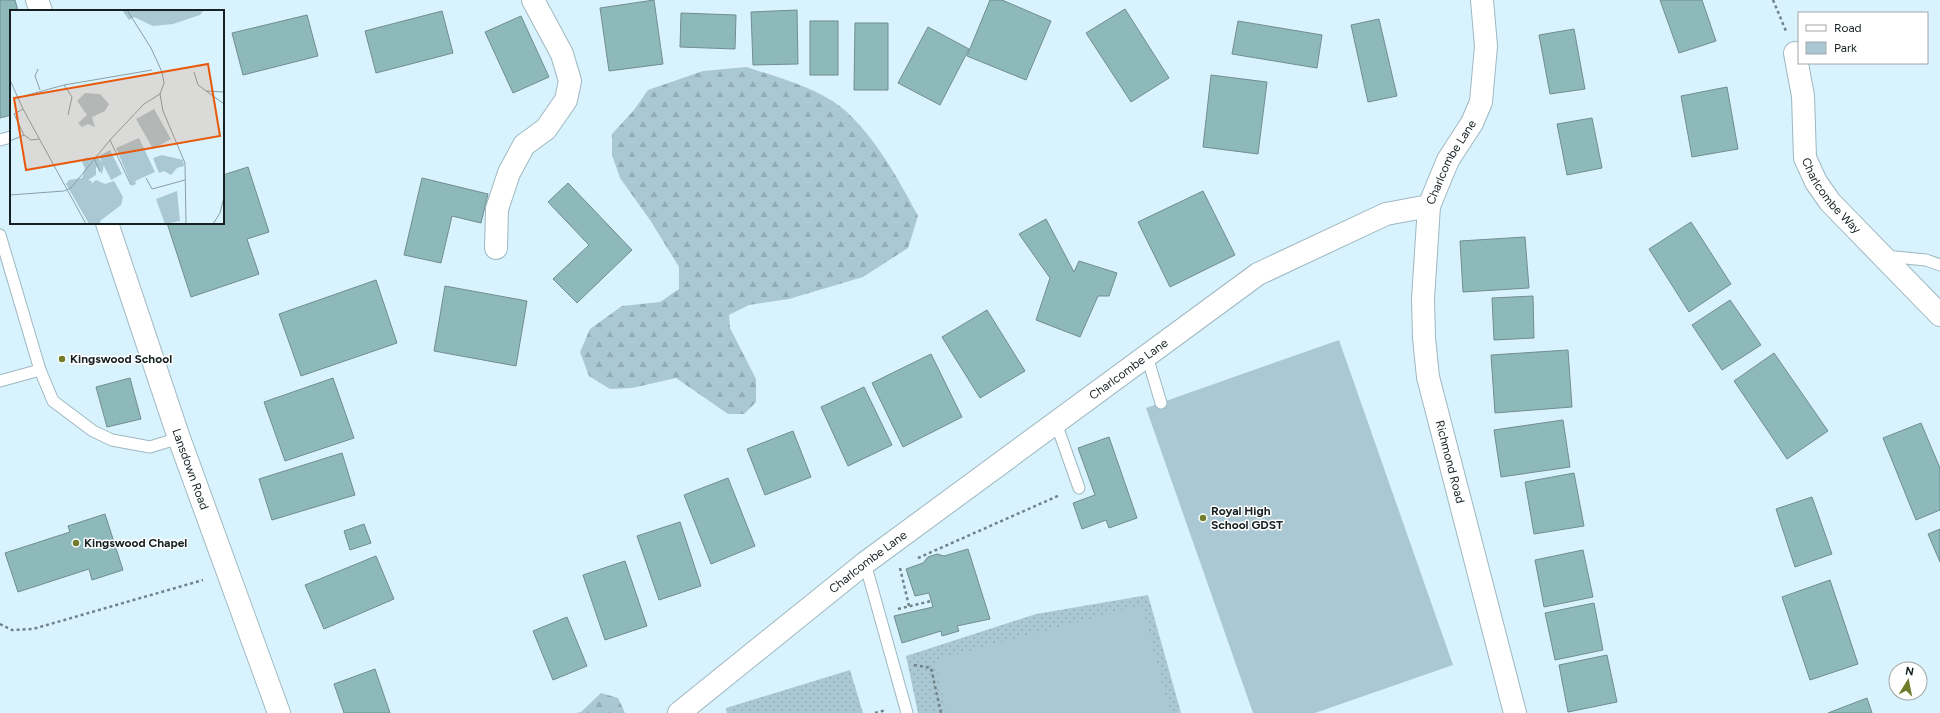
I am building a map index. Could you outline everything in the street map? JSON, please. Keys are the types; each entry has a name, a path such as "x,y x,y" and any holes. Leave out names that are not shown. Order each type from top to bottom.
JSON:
{"street":[{"path":"37,0 41,10"},
{"path":"496,248 497,209 509,173 524,145 546,129 566,100 570,81 562,54 533,0"},
{"name":"Charlcombe Lane","path":"679,713 865,563 1258,274 1386,214 1429,206 1448,160 1472,123 1481,102 1486,46 1482,0"},
{"name":"Charlcombe Way","path":"1795,53 1803,96 1805,158 1813,176 1830,202 1940,315"},
{"name":"Richmond Road","path":"1429,206 1423,298 1424,338 1428,377 1515,713"},
{"name":"Lansdown Road","path":"107,224 179,438 279,713"}],"lane":[{"path":"0,140 10,137"},
{"path":"0,235 40,370 53,401 93,431 112,440 150,447 179,438"},
{"path":"1882,256 1926,260 1940,265"},
{"path":"1147,356 1161,403"},
{"path":"0,381 40,370"},
{"path":"1056,422 1079,488"},
{"path":"865,563 878,614 907,713"}],"path":[{"path":"1773,0 1795,53"},
{"path":"913,560 1046,501"},
{"path":"906,563 899,566 908,606"},
{"path":"0,624 12,630 33,629 229,573"},
{"path":"878,614 931,601"},
{"path":"911,665 931,668 941,713"}],"green space":[{"path":"746,67 795,83 820,94 841,107 864,130 894,173 918,216 908,248 863,277 789,299 749,305 729,315 730,328 756,379 756,402 744,414 728,414 676,378 632,388 610,389 589,376 580,352 590,329 622,306 660,302 679,289 679,267 650,220 620,178 612,155 612,134 634,110 648,90 703,71"},
{"path":"1339,340 1453,665 1315,713 1253,713 1146,408"},
{"path":"1148,595 1181,713 918,713 906,656 1036,614"},
{"path":"1142,605 1170,713 947,713 935,660"},
{"path":"850,670 863,713 727,713 726,708"},
{"path":"601,693 618,698 625,713 576,713 581,712"}],"building":[{"path":"0,0 15,0 18,10 10,10 10,115 0,118"},
{"path":"654,0 663,64 609,71 600,8"},
{"path":"990,0 1002,0 1051,21 1026,80 967,56"},
{"path":"1660,0 1702,0 1716,41 1679,53"},
{"path":"1125,9 1169,78 1131,102 1086,33"},
{"path":"797,10 798,64 753,65 751,12"},
{"path":"442,11 453,53 376,73 365,31"},
{"path":"681,13 736,15 735,49 680,47"},
{"path":"307,15 318,56 243,75 232,33"},
{"path":"521,16 549,77 513,93 485,32"},
{"path":"1379,19 1397,96 1368,102 1351,25"},
{"path":"810,21 838,21 838,75 810,75"},
{"path":"1238,21 1322,35 1317,68 1232,54"},
{"path":"855,23 888,23 888,90 854,90"},
{"path":"928,27 969,49 940,105 898,83"},
{"path":"1574,29 1585,89 1550,94 1539,35"},
{"path":"1211,75 1267,82 1258,154 1203,147"},
{"path":"1727,87 1738,149 1692,157 1681,96"},
{"path":"1592,118 1602,168 1567,175 1557,124"},
{"path":"248,167 269,232 247,239 259,274 191,297 167,224 224,224 224,175"},
{"path":"422,178 488,194 481,223 452,216 441,263 404,255"},
{"path":"568,183 632,250 577,303 553,279 589,245 548,202"},
{"path":"1203,191 1235,255 1170,287 1138,222"},
{"path":"1046,219 1074,272 1079,261 1117,273 1109,296 1098,296 1080,337 1036,320 1050,278 1019,234"},
{"path":"1691,222 1731,284 1689,312 1649,249"},
{"path":"1525,237 1529,288 1463,292 1460,241"},
{"path":"376,280 397,343 301,376 279,314"},
{"path":"445,286 527,301 516,366 434,351"},
{"path":"1533,296 1534,338 1494,340 1492,298"},
{"path":"1730,300 1761,345 1722,370 1692,325"},
{"path":"987,310 1025,371 980,398 942,337"},
{"path":"1568,350 1572,407 1495,413 1491,355"},
{"path":"1774,353 1828,431 1787,459 1734,381"},
{"path":"931,354 962,417 903,447 872,383"},
{"path":"130,378 141,419 107,427 96,387"},
{"path":"333,378 354,438 285,461 264,402"},
{"path":"864,387 892,445 848,466 821,407"},
{"path":"1563,420 1570,467 1501,477 1494,430"},
{"path":"1921,423 1940,468 1940,510 1916,520 1883,438"},
{"path":"793,431 811,477 765,495 747,449"},
{"path":"1109,437 1137,518 1109,528 1106,520 1082,529 1073,503 1095,495 1078,448"},
{"path":"342,453 355,495 272,520 259,479"},
{"path":"1574,473 1584,526 1534,534 1525,482"},
{"path":"728,478 755,546 711,564 684,495"},
{"path":"1812,497 1832,554 1795,567 1776,509"},
{"name":"Kingswood Chapel","path":"105,514 123,570 92,580 89,569 18,592 5,553 70,532 68,526"},
{"path":"680,522 701,586 659,600 637,536"},
{"path":"364,524 371,543 350,550 344,531"},
{"path":"1940,529 1940,562 1928,534"},
{"path":"968,549 990,619 957,626 959,631 942,636 941,631 902,643 894,616 933,607 929,593 915,596 906,569 923,563 928,557 937,554 944,556"},
{"path":"1583,550 1593,597 1544,607 1535,560"},
{"path":"376,556 394,599 324,629 305,585"},
{"path":"625,561 647,626 605,640 583,575"},
{"path":"1830,580 1858,664 1810,680 1782,597"},
{"path":"1594,603 1603,650 1555,660 1545,613"},
{"path":"567,617 587,666 553,680 533,631"},
{"path":"1607,655 1617,702 1568,712 1559,665"},
{"path":"375,669 390,713 344,713 334,684"},
{"path":"1867,698 1872,713 1828,713"}],"place":[{"name":"Kingswood School","path":"62,359"},
{"name":"Royal High School GDST","path":"1203,518"},
{"name":"Kingswood Chapel","path":"76,543"}]}
